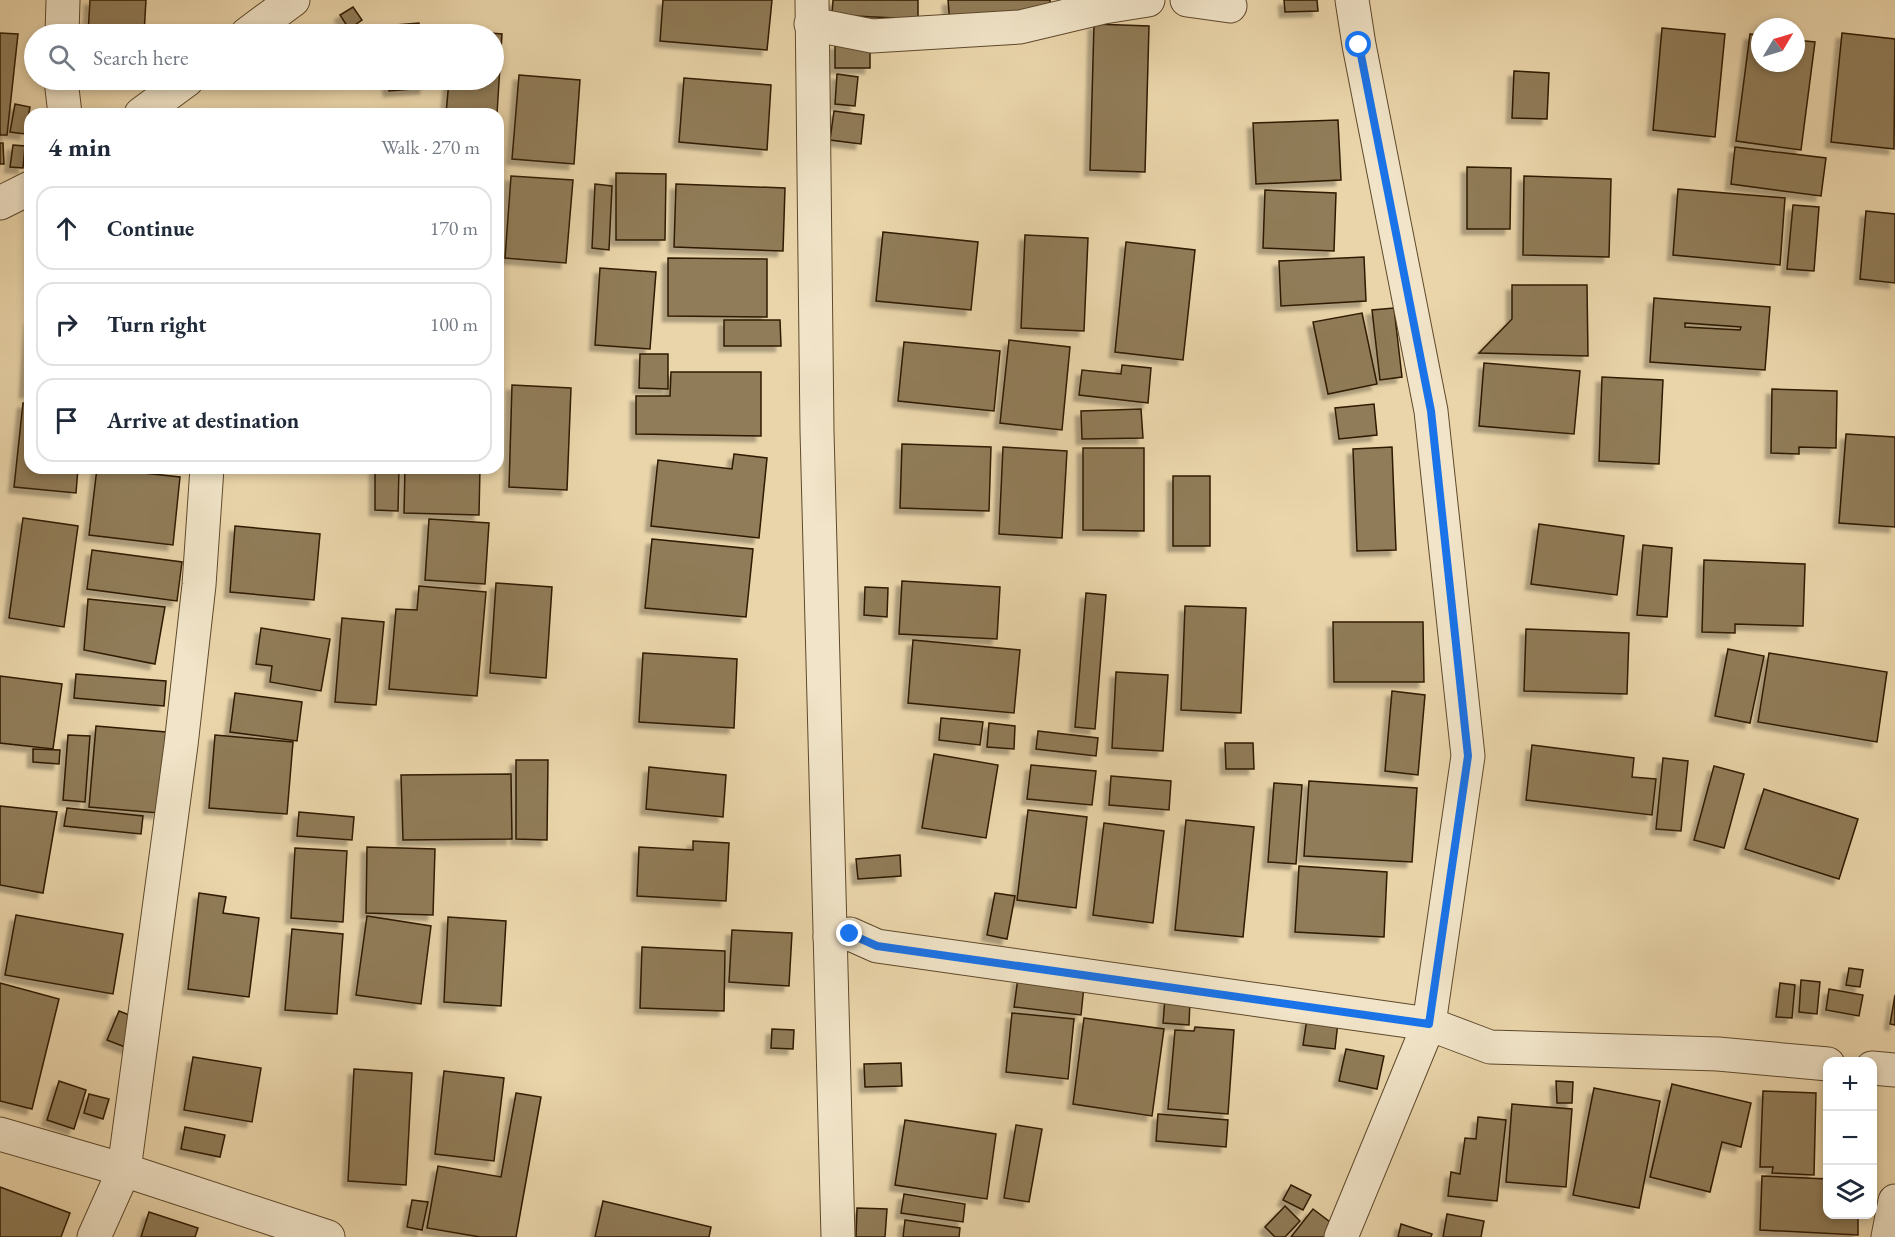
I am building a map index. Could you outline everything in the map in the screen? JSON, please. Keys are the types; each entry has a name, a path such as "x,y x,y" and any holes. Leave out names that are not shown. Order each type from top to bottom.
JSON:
{"street":[{"path":"62,24 63,0"},
{"path":"261,24 293,0"},
{"path":"838,1237 817,430 812,12 872,36 1020,27 1104,7 1148,0"},
{"path":"1187,0 1230,6"},
{"path":"1341,1237 1429,1024 1468,756 1431,411 1352,0"},
{"path":"62,90 64,108"},
{"path":"149,108 173,90"},
{"path":"0,203 24,191"},
{"path":"94,1237 124,1170 182,733 199,585 207,474"},
{"path":"830,937 850,934 877,946 1429,1024 1490,1047 1718,1054 1823,1064"},
{"path":"1877,1068 1895,1070"},
{"path":"0,1134 124,1170 328,1237"},
{"path":"1888,1237 1895,1201"}],"building":[{"path":"90,0 146,0 145,24 89,24"},
{"path":"663,0 772,0 767,50 660,41"},
{"path":"833,0 918,0 918,19 832,15"},
{"path":"948,0 1050,0 1051,16 950,24"},
{"path":"1284,0 1317,0 1318,11 1285,12"},
{"path":"353,7 362,20 356,24 346,24 340,15"},
{"path":"1094,24 1149,26 1145,172 1090,170"},
{"path":"1662,28 1725,34 1715,137 1653,130"},
{"path":"0,33 18,34 7,135 0,135"},
{"path":"1842,33 1895,39 1894,149 1831,142"},
{"path":"1750,34 1751,72 1805,72 1805,41 1815,42 1801,150 1736,141"},
{"path":"835,44 870,45 870,68 835,68"},
{"path":"1514,71 1549,73 1547,119 1512,118"},
{"path":"837,74 858,77 855,106 835,104"},
{"path":"519,75 580,80 574,164 512,159"},
{"path":"684,78 771,85 767,150 679,142"},
{"path":"448,90 498,90 497,108 447,108"},
{"path":"15,104 30,107 24,108 24,134 10,132"},
{"path":"834,111 864,115 861,144 830,140"},
{"path":"1338,120 1341,180 1256,184 1253,123"},
{"path":"0,143 3,143 4,164 0,164"},
{"path":"13,145 24,146 23,168 10,167"},
{"path":"1735,147 1826,158 1821,196 1731,184"},
{"path":"1467,167 1511,168 1510,229 1467,229"},
{"path":"616,173 666,174 665,240 616,240"},
{"path":"511,176 573,180 566,263 505,258"},
{"path":"1524,176 1611,179 1609,257 1523,255"},
{"path":"595,184 612,186 609,250 592,248"},
{"path":"676,184 785,188 783,251 674,247"},
{"path":"1678,189 1785,198 1780,265 1673,255"},
{"path":"1265,190 1336,193 1334,251 1263,248"},
{"path":"1793,205 1819,207 1814,271 1787,269"},
{"path":"1866,211 1895,214 1895,283 1860,279"},
{"path":"883,232 978,242 971,310 876,301"},
{"path":"1025,235 1088,238 1084,331 1021,328"},
{"path":"1126,242 1195,250 1183,360 1115,352"},
{"path":"1364,257 1366,301 1281,306 1279,261"},
{"path":"668,258 767,259 767,317 668,316"},
{"path":"600,268 656,272 650,349 595,345"},
{"path":"1512,285 1587,285 1588,356 1479,353 1512,319"},
{"path":"1654,298 1770,307 1765,370 1650,362","holes":["1685,323 1741,327 1740,330 1685,327"]},
{"path":"1394,308 1402,377 1380,380 1372,310"},
{"path":"1362,313 1377,384 1328,394 1313,322"},
{"path":"724,320 780,320 781,346 724,346"},
{"path":"1009,340 1070,347 1062,430 1000,423"},
{"path":"904,342 1000,351 994,411 898,401"},
{"path":"640,354 668,354 668,389 639,388"},
{"path":"1484,363 1580,371 1574,434 1479,426"},
{"path":"1122,365 1151,368 1148,403 1079,395 1082,370 1121,374"},
{"path":"671,372 761,372 761,436 636,434 636,396 670,396"},
{"path":"1602,377 1663,380 1659,464 1599,461"},
{"path":"512,385 571,388 567,490 509,487"},
{"path":"1772,389 1837,391 1836,448 1799,447 1799,454 1771,453"},
{"path":"23,403 24,474 78,474 76,493 14,487"},
{"path":"1374,404 1377,435 1339,439 1335,408"},
{"path":"1141,409 1143,438 1082,439 1081,411"},
{"path":"1846,434 1895,437 1895,527 1839,523"},
{"path":"902,444 991,447 989,511 900,508"},
{"path":"1003,447 1067,451 1062,538 999,534"},
{"path":"1392,447 1396,550 1357,551 1353,449"},
{"path":"1083,448 1144,448 1144,531 1083,530"},
{"path":"734,454 767,458 759,538 651,526 658,460 732,469"},
{"path":"96,474 152,474 180,477 173,545 89,535"},
{"path":"375,474 399,474 398,511 375,510"},
{"path":"405,474 480,474 479,515 404,513"},
{"path":"1173,476 1210,476 1210,546 1173,546"},
{"path":"23,518 78,526 64,627 9,618"},
{"path":"429,519 489,523 485,584 425,580"},
{"path":"1539,524 1624,536 1617,595 1531,584"},
{"path":"235,526 320,534 314,600 230,592"},
{"path":"652,539 753,549 746,617 645,608"},
{"path":"1643,545 1672,548 1667,617 1637,615"},
{"path":"92,550 182,562 177,601 87,589"},
{"path":"1704,560 1805,564 1803,626 1735,624 1735,633 1702,632"},
{"path":"902,581 1000,587 997,639 899,634"},
{"path":"496,583 552,587 546,678 490,673"},
{"path":"419,586 486,592 477,696 389,689 396,609 417,610"},
{"path":"865,587 888,588 887,617 864,615"},
{"path":"1086,593 1106,595 1095,729 1075,727"},
{"path":"88,599 165,607 155,664 84,650"},
{"path":"1185,606 1246,608 1241,713 1181,710"},
{"path":"342,618 384,622 376,705 335,702"},
{"path":"1333,622 1423,622 1424,682 1334,682"},
{"path":"261,628 330,639 321,691 270,682 272,666 256,664"},
{"path":"1526,629 1629,633 1627,694 1524,691"},
{"path":"913,640 1020,650 1014,713 908,703"},
{"path":"1728,649 1764,656 1750,723 1715,716"},
{"path":"643,653 737,659 734,728 639,722"},
{"path":"1769,653 1887,672 1877,742 1758,722"},
{"path":"1116,672 1168,675 1163,751 1112,748"},
{"path":"76,674 166,681 164,706 74,698"},
{"path":"0,676 62,684 53,749 0,743"},
{"path":"1392,691 1425,695 1418,775 1385,771"},
{"path":"235,693 302,702 297,741 230,732"},
{"path":"941,718 983,722 980,745 939,740"},
{"path":"989,723 1015,726 1014,749 987,747"},
{"path":"96,726 166,732 159,813 89,807"},
{"path":"1038,731 1098,738 1096,756 1036,749"},
{"path":"68,735 90,736 85,802 63,800"},
{"path":"215,735 293,742 287,814 209,808"},
{"path":"1225,743 1253,743 1254,769 1226,769"},
{"path":"1532,745 1634,758 1632,777 1656,779 1652,815 1526,800"},
{"path":"33,749 60,750 59,764 33,762"},
{"path":"934,754 998,765 986,838 922,828"},
{"path":"1663,758 1688,761 1681,831 1656,829"},
{"path":"516,760 548,760 547,840 516,839"},
{"path":"1031,765 1096,771 1092,805 1027,799"},
{"path":"1714,766 1744,774 1724,848 1694,840"},
{"path":"649,767 726,775 723,817 646,809"},
{"path":"511,774 512,839 403,840 401,775"},
{"path":"1111,776 1171,781 1169,810 1109,805"},
{"path":"1309,781 1417,788 1412,862 1304,856"},
{"path":"1274,783 1302,785 1296,864 1268,862"},
{"path":"1764,789 1858,819 1839,879 1745,849"},
{"path":"0,806 57,812 43,893 0,885"},
{"path":"67,808 143,816 141,834 64,826"},
{"path":"1028,810 1087,817 1076,908 1017,900"},
{"path":"299,812 354,817 352,840 297,836"},
{"path":"1186,820 1254,827 1243,937 1175,930"},
{"path":"1104,823 1164,831 1153,923 1093,915"},
{"path":"693,841 729,843 726,901 637,896 639,847 693,850"},
{"path":"367,847 435,849 433,915 366,913"},
{"path":"295,848 347,851 343,922 291,918"},
{"path":"900,855 901,876 858,879 856,859"},
{"path":"1299,866 1387,872 1384,937 1295,932"},
{"path":"199,893 226,897 223,913 259,918 249,997 188,989"},
{"path":"995,893 1015,896 1007,939 987,935"},
{"path":"16,915 123,934 113,994 5,975"},
{"path":"367,916 431,926 421,1004 356,995"},
{"path":"448,917 506,921 501,1006 444,1002"},
{"path":"292,929 343,934 337,1014 285,1010"},
{"path":"732,930 792,933 789,986 729,982"},
{"path":"642,947 725,951 724,1011 640,1008"},
{"path":"1849,968 1863,970 1860,987 1846,985"},
{"path":"1018,978 1084,986 1081,1015 1014,1007"},
{"path":"1801,980 1820,982 1817,1014 1799,1012"},
{"path":"0,983 59,999 32,1109 0,1101"},
{"path":"1780,983 1795,985 1792,1018 1776,1017"},
{"path":"1829,989 1863,995 1859,1016 1826,1010"},
{"path":"1895,995 1895,1025 1890,1024"},
{"path":"1165,998 1190,1000 1189,1025 1163,1023"},
{"path":"119,1011 142,1020 130,1049 107,1040"},
{"path":"1012,1013 1074,1019 1068,1079 1006,1072"},
{"path":"1084,1018 1164,1029 1152,1116 1073,1104"},
{"path":"1307,1018 1338,1022 1335,1049 1303,1045"},
{"path":"1195,1027 1234,1030 1228,1114 1168,1109 1175,1030 1194,1031"},
{"path":"772,1029 794,1030 793,1049 771,1048"},
{"path":"1346,1049 1384,1056 1377,1089 1339,1081"},
{"path":"193,1057 261,1068 252,1122 184,1110"},
{"path":"901,1063 902,1086 865,1087 864,1064"},
{"path":"354,1069 412,1073 406,1185 348,1181"},
{"path":"444,1071 504,1078 494,1161 435,1154"},
{"path":"59,1081 86,1090 74,1129 47,1120"},
{"path":"1556,1081 1573,1082 1572,1103 1557,1103"},
{"path":"1672,1084 1751,1103 1741,1147 1722,1142 1710,1192 1650,1177"},
{"path":"1594,1088 1660,1101 1639,1208 1573,1195"},
{"path":"1763,1091 1816,1093 1814,1175 1772,1173 1773,1167 1760,1167"},
{"path":"516,1093 541,1097 516,1237 480,1237 427,1228 438,1166 501,1177"},
{"path":"89,1094 109,1099 103,1119 84,1113"},
{"path":"1512,1104 1572,1109 1566,1187 1506,1182"},
{"path":"1158,1114 1228,1120 1226,1147 1156,1141"},
{"path":"1478,1117 1506,1120 1497,1201 1448,1196 1451,1172 1460,1174 1465,1138 1476,1139"},
{"path":"905,1120 996,1134 987,1199 895,1185"},
{"path":"1016,1125 1042,1129 1029,1202 1004,1198"},
{"path":"185,1127 225,1135 220,1157 181,1149"},
{"path":"1762,1176 1823,1179 1823,1219 1858,1219 1858,1235 1760,1230"},
{"path":"1291,1185 1311,1195 1303,1210 1283,1200"},
{"path":"0,1187 70,1213 61,1237 0,1237"},
{"path":"904,1194 965,1204 963,1222 901,1213"},
{"path":"412,1200 428,1202 422,1230 407,1227"},
{"path":"603,1201 711,1227 709,1237 595,1237"},
{"path":"1285,1206 1300,1221 1285,1237 1275,1237 1265,1227"},
{"path":"857,1208 887,1209 885,1237 856,1237"},
{"path":"1313,1209 1334,1225 1325,1237 1291,1237"},
{"path":"149,1212 198,1228 195,1237 141,1237"},
{"path":"1447,1214 1484,1221 1481,1237 1443,1237"},
{"path":"905,1220 960,1228 959,1237 903,1237"},
{"path":"1401,1224 1432,1234 1431,1237 1398,1237"}],"route":[{"path":"850,934 877,946 1429,1024 1468,756 1431,411 1359,45"}]}
